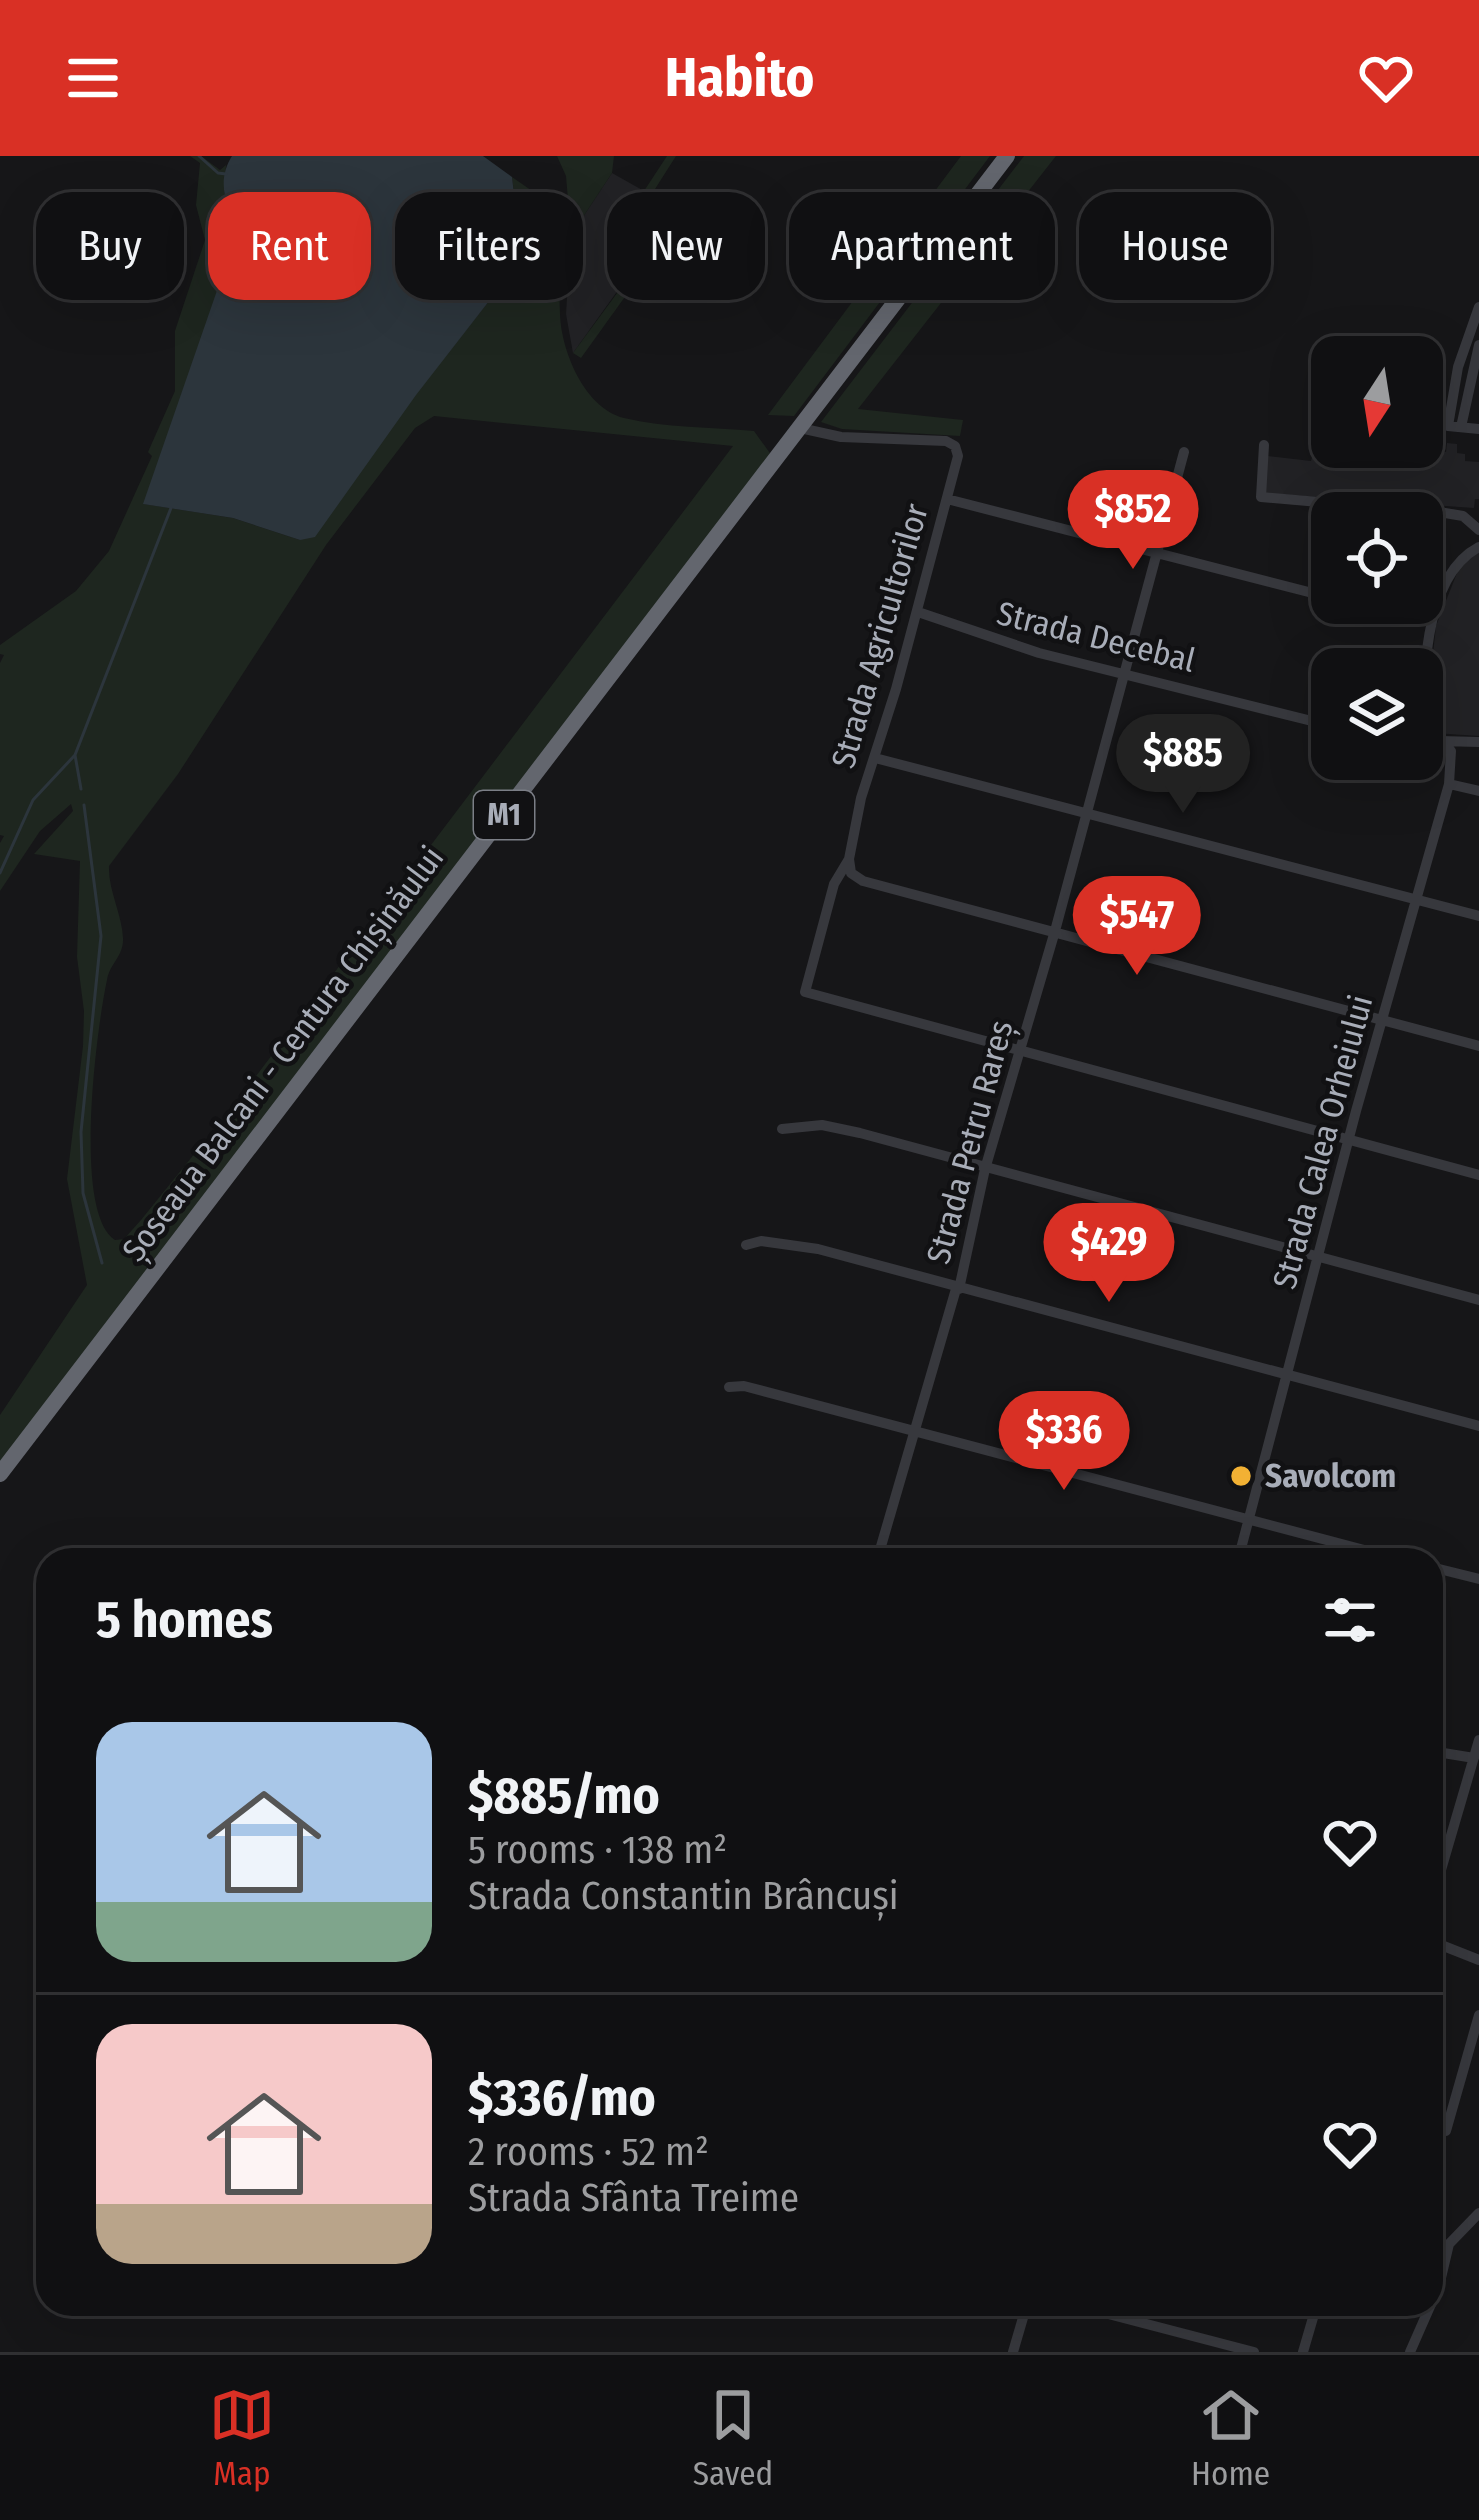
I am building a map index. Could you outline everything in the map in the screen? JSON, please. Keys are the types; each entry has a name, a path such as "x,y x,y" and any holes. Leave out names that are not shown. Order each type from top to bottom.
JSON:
{"highway":[{"name":"Șoseaua Balcani - Centura Chișinăului","path":"0,1474 1007,156"}],"street":[{"path":"1455,426 1458,367 1479,307"},
{"path":"1455,426 1479,344"},
{"path":"1455,426 1479,429"},
{"name":"Strada Agricultorilor","path":"800,428 842,436 946,441 955,446 958,457 918,612 861,798 849,860 834,884 805,992 1021,1050"},
{"path":"1264,445 1261,497 1445,513 1463,516 1479,530"},
{"name":"Strada Petru Rareș","path":"881,1548 958,1289 985,1169 1055,932 1184,452"},
{"path":"947,499 1311,593"},
{"path":"1443,596 1458,564 1479,547"},
{"name":"Strada Decebal","path":"918,612 1039,653 1311,721"},
{"path":"1443,741 1479,742"},
{"name":"Strada Calea Orheiului","path":"1242,1548 1449,784 1451,751 1443,742"},
{"path":"874,758 1479,916"},
{"path":"1449,784 1479,791"},
{"path":"849,860 856,879 1479,1046"},
{"path":"1021,1050 1479,1175"},
{"path":"782,1129 822,1125 1479,1300"},
{"path":"746,1245 760,1241 818,1249 1479,1426"},
{"path":"728,1387 744,1386 1355,1548"},
{"path":"1443,1570 1479,1580"},
{"path":"1443,1855 1479,1740"},
{"path":"1443,1753 1474,1758"},
{"path":"1443,1946 1479,1960"},
{"path":"1446,2131 1479,2015"},
{"path":"1443,2269 1449,2244 1479,2212"},
{"path":"1012,2352 1023,2316"},
{"path":"1116,2316 1254,2352"},
{"path":"1303,2352 1314,2316"},
{"path":"1410,2352 1426,2316"}],"shaded area":[{"path":"190,156 201,156 220,170 226,165 225,192 208,192 208,300 215,300 144,504 233,518 300,540 490,300 560,300 561,328 577,376 610,412 640,421 754,431 772,456 0,1466 0,1415 87,1285 67,1179 83,1046 77,957 80,861 34,854 73,811 71,804 40,831 0,891 4,836 0,835 0,663 4,655 0,645 76,591 109,551 152,456 148,452 175,391 175,331 205,240 196,205 200,163","holes":["434,416 733,446 241,1096 141,1220 124,1239 115,1240 102,1223 91,1158 103,1003 109,974 123,944 109,866 178,774 326,545 415,428"]},
{"path":"232,156 483,156 512,177 514,192 395,192 395,300 490,300 315,537 300,540 233,518 143,504 214,300 371,300 371,192 225,192"},
{"path":"557,156 614,156 612,173 583,217 583,192 567,192"},
{"path":"667,156 676,156 656,192 644,191"},
{"path":"961,156 990,156 963,192 934,192"},
{"path":"1024,156 1056,156 1028,192 997,192"},
{"path":"612,173 644,191 607,192 607,300 611,300 573,353 567,300 583,300 583,217"},
{"path":"512,177 534,192 514,192"},
{"path":"612,300 623,300 581,358 573,353"},
{"path":"854,300 881,300 794,416 768,415"},
{"path":"914,300 943,300 858,409 963,420 960,436 842,429 821,422"},
{"path":"1447,443 1457,444 1457,453 1465,454 1465,461 1479,462 1479,499 1474,508 1443,506 1443,492 1311,492 1311,496 1263,493 1267,456 1311,461 1311,468 1443,468"},
{"path":"1479,552 1479,736 1443,734 1443,648 1434,648 1436,626 1443,624 1443,608 1459,568"}],"waterway":[{"path":"199,156 218,173 226,174"},
{"path":"0,873 33,800 75,755 171,508"},
{"path":"75,755 81,789"},
{"path":"84,805 101,936 81,1132 83,1193 102,1263"}],"place":[{"name":"Savolcom","path":"1241,1476"}]}
